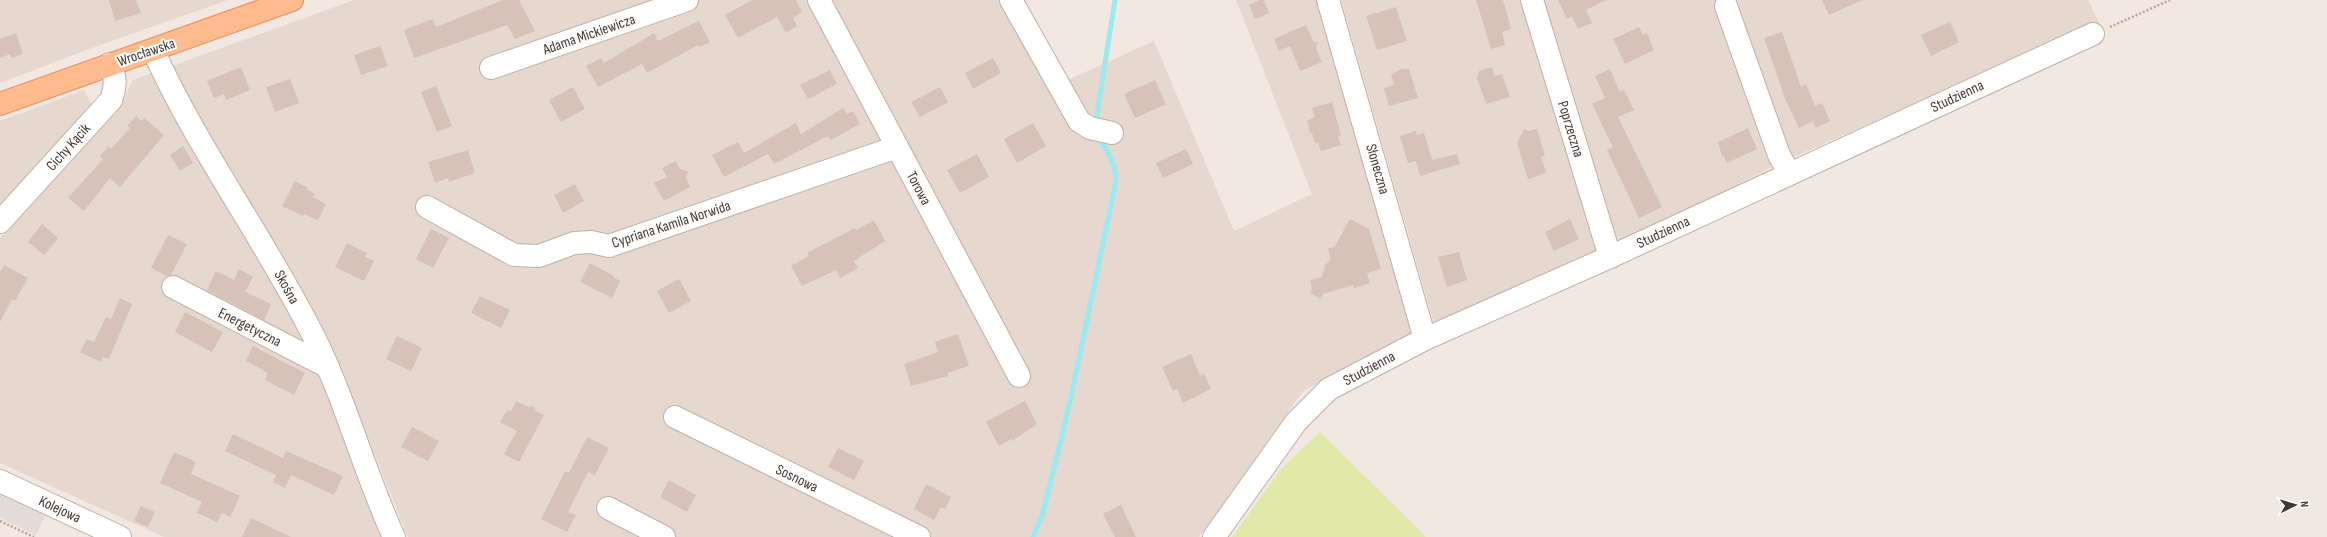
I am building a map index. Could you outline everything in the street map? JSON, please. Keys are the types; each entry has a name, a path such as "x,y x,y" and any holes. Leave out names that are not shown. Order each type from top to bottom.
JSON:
{"main road":[{"name":"Wrocławska","path":"0,104 292,0"}],"street":[{"name":"Adama Mickiewicza","path":"491,68 687,0"},
{"name":"Torowa","path":"819,0 1019,376"},
{"path":"1011,0 1079,121 1090,128 1112,133"},
{"name":"Słoneczna","path":"1328,0 1426,339"},
{"name":"Poprzeczna","path":"1532,0 1610,257"},
{"path":"1726,6 1780,155 1789,173"},
{"name":"Studzienna","path":"1214,537 1296,422 1329,389 1426,339 1610,257 1789,173 2093,34"},
{"name":"Skośna","path":"153,50 171,91 263,244 314,338 328,367 376,499 394,537"},
{"name":"Cichy Kącik","path":"0,222 111,100 115,88 115,75 110,64"},
{"name":"Cypriana Kamila Norwida","path":"428,207 514,255 539,256 574,243 590,242 609,246 897,148"},
{"name":"Energetyczna","path":"173,287 328,367"},
{"name":"Sosnowa","path":"675,417 919,537"},
{"name":"Kolejowa","path":"0,481 120,537"},
{"path":"608,508 664,537"}],"path":[{"path":"2093,34 2170,0"},
{"path":"0,521 34,537"}],"shaded area":[{"path":"0,0 228,0 100,45 0,83"},
{"path":"354,0 1002,0 1050,88 1154,41 1234,231 1312,194 1236,0 1318,0 1417,333 1303,391 1199,537 408,537 336,358 305,345 391,537 164,537 0,463 0,238 123,101 133,80"},
{"path":"1341,0 2088,0 2099,23 1773,166 1625,243 1434,324"},
{"path":"84,90 92,105 0,205 0,121"},
{"path":"0,492 46,513 36,535 0,518"}],"green space":[{"path":"1320,432 1426,537 1232,537 1281,469"}],"building":[{"path":"109,0 136,0 141,13 115,21"},
{"path":"503,0 519,0 535,31 515,39 507,25 414,58 404,30 433,19 436,27"},
{"path":"752,0 796,0 802,12 793,18 797,26 786,33 777,17 738,38 725,15"},
{"path":"1259,0 1264,0 1269,13 1255,19 1249,5"},
{"path":"1476,0 1503,0 1511,29 1502,32 1505,45 1491,49"},
{"path":"1558,0 1606,0 1586,10 1592,23 1578,29 1572,16 1567,19"},
{"path":"1822,0 1862,0 1829,15"},
{"path":"1396,7 1407,41 1377,50 1366,16"},
{"path":"699,21 710,42 700,47 698,45 647,73 642,64 598,87 586,66 601,58 604,63 654,33 658,41"},
{"path":"1950,22 1959,42 1931,56 1921,35"},
{"path":"1306,25 1313,41 1318,43 1316,48 1322,62 1300,71 1290,46 1279,51 1274,39"},
{"path":"1639,27 1643,35 1647,33 1654,50 1625,64 1613,39"},
{"path":"1782,32 1801,87 1806,84 1815,106 1822,103 1830,121 1816,128 1813,121 1799,128 1782,92 1764,38"},
{"path":"16,33 23,54 11,58 10,54 0,58 0,39"},
{"path":"380,46 388,66 361,75 354,55"},
{"path":"993,58 1001,73 973,89 965,73"},
{"path":"241,67 250,90 226,100 224,94 214,98 207,81"},
{"path":"1492,67 1494,76 1502,74 1510,97 1486,104 1477,78 1479,71"},
{"path":"1402,69 1409,69 1418,98 1389,106 1384,88 1394,85 1391,74"},
{"path":"1610,69 1620,92 1624,90 1634,110 1618,117 1662,207 1639,218 1607,150 1613,147 1592,104 1605,98 1595,76"},
{"path":"830,70 837,84 808,99 800,85"},
{"path":"290,79 299,103 275,112 266,87"},
{"path":"1155,80 1166,104 1135,118 1124,94"},
{"path":"436,86 452,126 437,132 421,92"},
{"path":"573,87 585,109 561,122 549,100"},
{"path":"940,87 948,102 920,117 911,102"},
{"path":"1332,102 1341,136 1338,137 1341,145 1321,151 1318,142 1315,143 1312,133 1310,133 1307,121 1315,117 1312,108"},
{"path":"843,108 847,114 853,111 860,124 831,140 828,136 774,164 768,154 724,177 712,155 738,142 744,153 796,123 801,134"},
{"path":"136,116 141,121 144,118 164,135 120,187 110,178 84,211 68,198 103,159 100,156 109,146 111,149 130,128 127,126"},
{"path":"1033,123 1046,146 1017,163 1004,139"},
{"path":"1748,128 1757,149 1727,163 1724,156 1722,156 1718,142"},
{"path":"1524,129 1529,131 1537,129 1545,156 1541,157 1546,173 1528,179 1517,143"},
{"path":"1416,131 1417,135 1424,133 1432,160 1457,154 1460,164 1420,176 1416,161 1408,163 1400,136"},
{"path":"183,146 193,163 180,171 170,155"},
{"path":"1186,149 1193,164 1163,178 1156,163"},
{"path":"468,150 475,173 449,182 448,178 435,183 428,162"},
{"path":"977,154 989,177 960,193 947,170"},
{"path":"676,161 680,169 688,171 686,178 690,187 664,201 654,183 667,177 662,168"},
{"path":"295,181 308,188 307,190 315,194 313,197 326,204 318,220 304,214 303,216 282,206"},
{"path":"575,184 584,201 563,213 554,195"},
{"path":"1350,219 1369,229 1381,269 1367,273 1370,283 1354,288 1353,285 1323,294 1320,299 1310,293 1312,288 1310,280 1322,277 1325,265 1331,260 1328,249 1335,246"},
{"path":"1570,219 1579,239 1554,251 1545,232"},
{"path":"874,220 885,241 854,261 858,268 840,278 836,270 802,286 791,266 809,256 807,253 855,228 856,230"},
{"path":"42,224 58,238 44,255 28,242"},
{"path":"431,229 449,238 433,268 416,259"},
{"path":"168,235 187,244 171,275 167,276 151,268"},
{"path":"347,243 367,253 365,257 374,261 364,281 335,267"},
{"path":"1459,252 1467,280 1447,287 1438,257"},
{"path":"590,263 614,276 613,277 620,281 612,298 580,282"},
{"path":"4,265 28,278 15,301 12,299 0,322 0,272"},
{"path":"239,269 253,277 245,292 271,304 264,320 207,290 216,271 234,280"},
{"path":"679,279 691,301 669,313 657,291"},
{"path":"480,296 510,310 501,328 471,313"},
{"path":"120,298 132,304 109,359 103,357 101,362 80,352 87,339 94,342 106,317 111,319"},
{"path":"185,312 223,332 212,352 175,332"},
{"path":"958,334 969,366 947,373 948,376 911,386 904,364 938,352 935,342"},
{"path":"397,336 422,348 411,371 386,359"},
{"path":"253,346 305,373 294,395 265,380 268,373 246,361"},
{"path":"1191,354 1200,376 1204,374 1211,389 1183,403 1177,389 1173,391 1162,367"},
{"path":"516,401 529,407 534,406 536,411 544,415 519,462 504,454 517,431 500,422 507,410 511,411"},
{"path":"1025,401 1037,424 1012,441 1011,439 999,446 986,422"},
{"path":"412,427 439,441 428,461 401,447"},
{"path":"233,434 283,458 286,451 343,476 334,495 291,475 285,488 273,482 276,475 225,451"},
{"path":"587,437 609,448 595,475 588,472 568,512 576,515 567,532 541,519 565,471 569,473"},
{"path":"838,448 864,461 854,480 828,467"},
{"path":"174,452 196,462 191,474 240,496 230,517 222,513 217,522 197,513 202,502 160,483"},
{"path":"669,480 696,495 687,512 660,497"},
{"path":"926,484 951,497 945,509 941,507 934,520 914,509"},
{"path":"1121,505 1136,537 1115,537 1103,514"},
{"path":"141,506 155,512 148,527 134,521"},
{"path":"251,518 291,537 242,537"}],"waterway":[{"path":"1096,120 1115,0"},
{"path":"1033,537 1043,513 1070,402 1116,181 1111,158 1098,137"}]}
